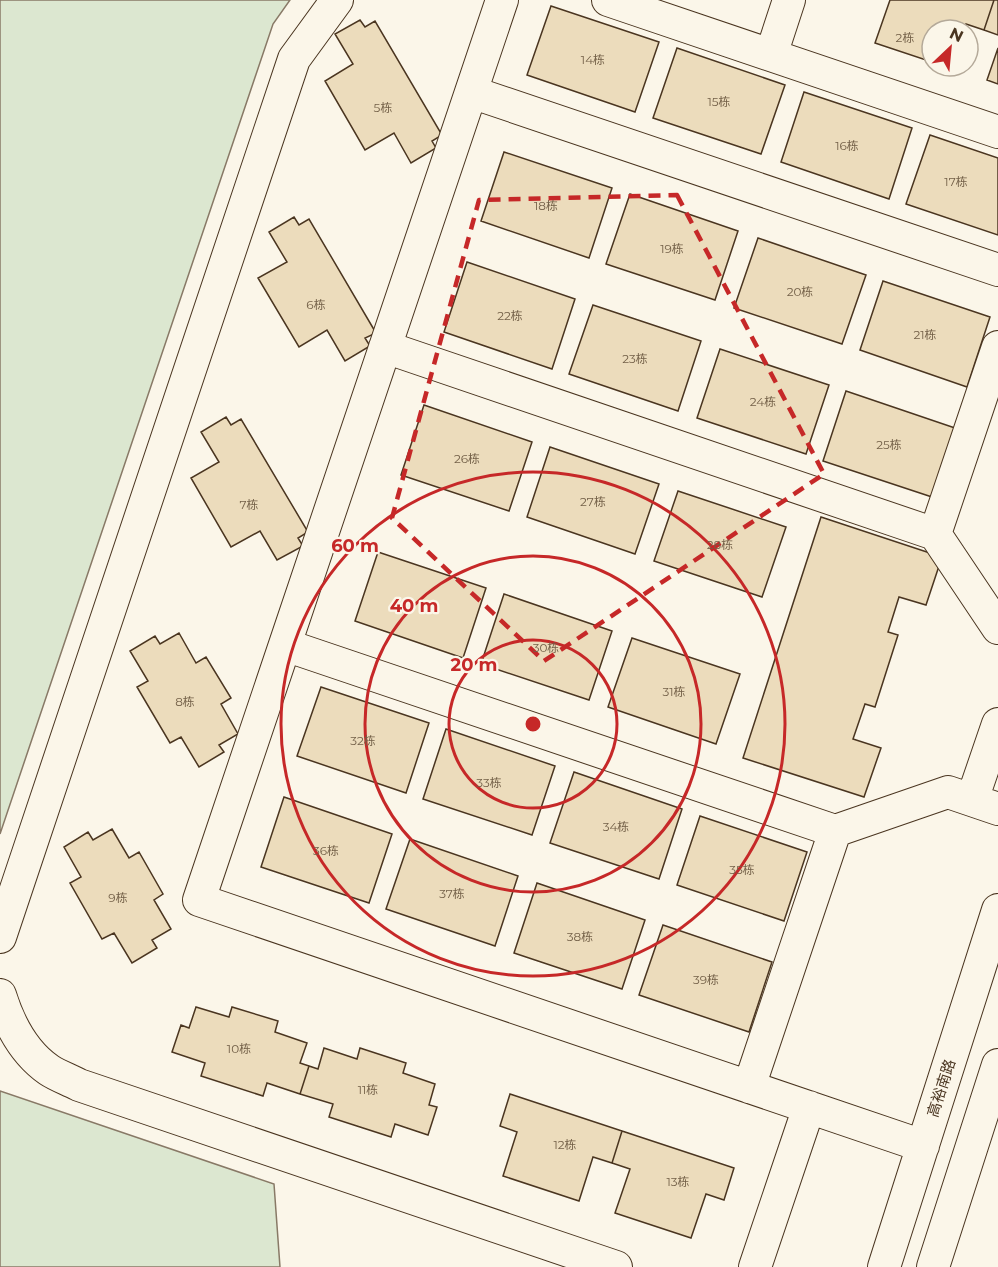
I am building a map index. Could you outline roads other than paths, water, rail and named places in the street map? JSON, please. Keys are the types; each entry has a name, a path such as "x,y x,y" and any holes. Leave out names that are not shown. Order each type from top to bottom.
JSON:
{"street":[{"path":"0,938 294,59 337,0"},
{"path":"502,0 199,900 923,1146"},
{"path":"608,0 998,132"},
{"path":"771,55 789,0"},
{"path":"471,92 998,270"},
{"path":"935,534 998,347"},
{"path":"385,348 935,534 998,628"},
{"path":"285,645 835,831 948,792 985,805 998,724"},
{"path":"749,1087 835,831"},
{"name":"高裕南路","path":"884,1267 998,910"},
{"path":"0,995 7,1018 25,1047 49,1070 79,1085 616,1267"},
{"path":"933,1267 998,1065"},
{"path":"755,1267 809,1107"}]}
